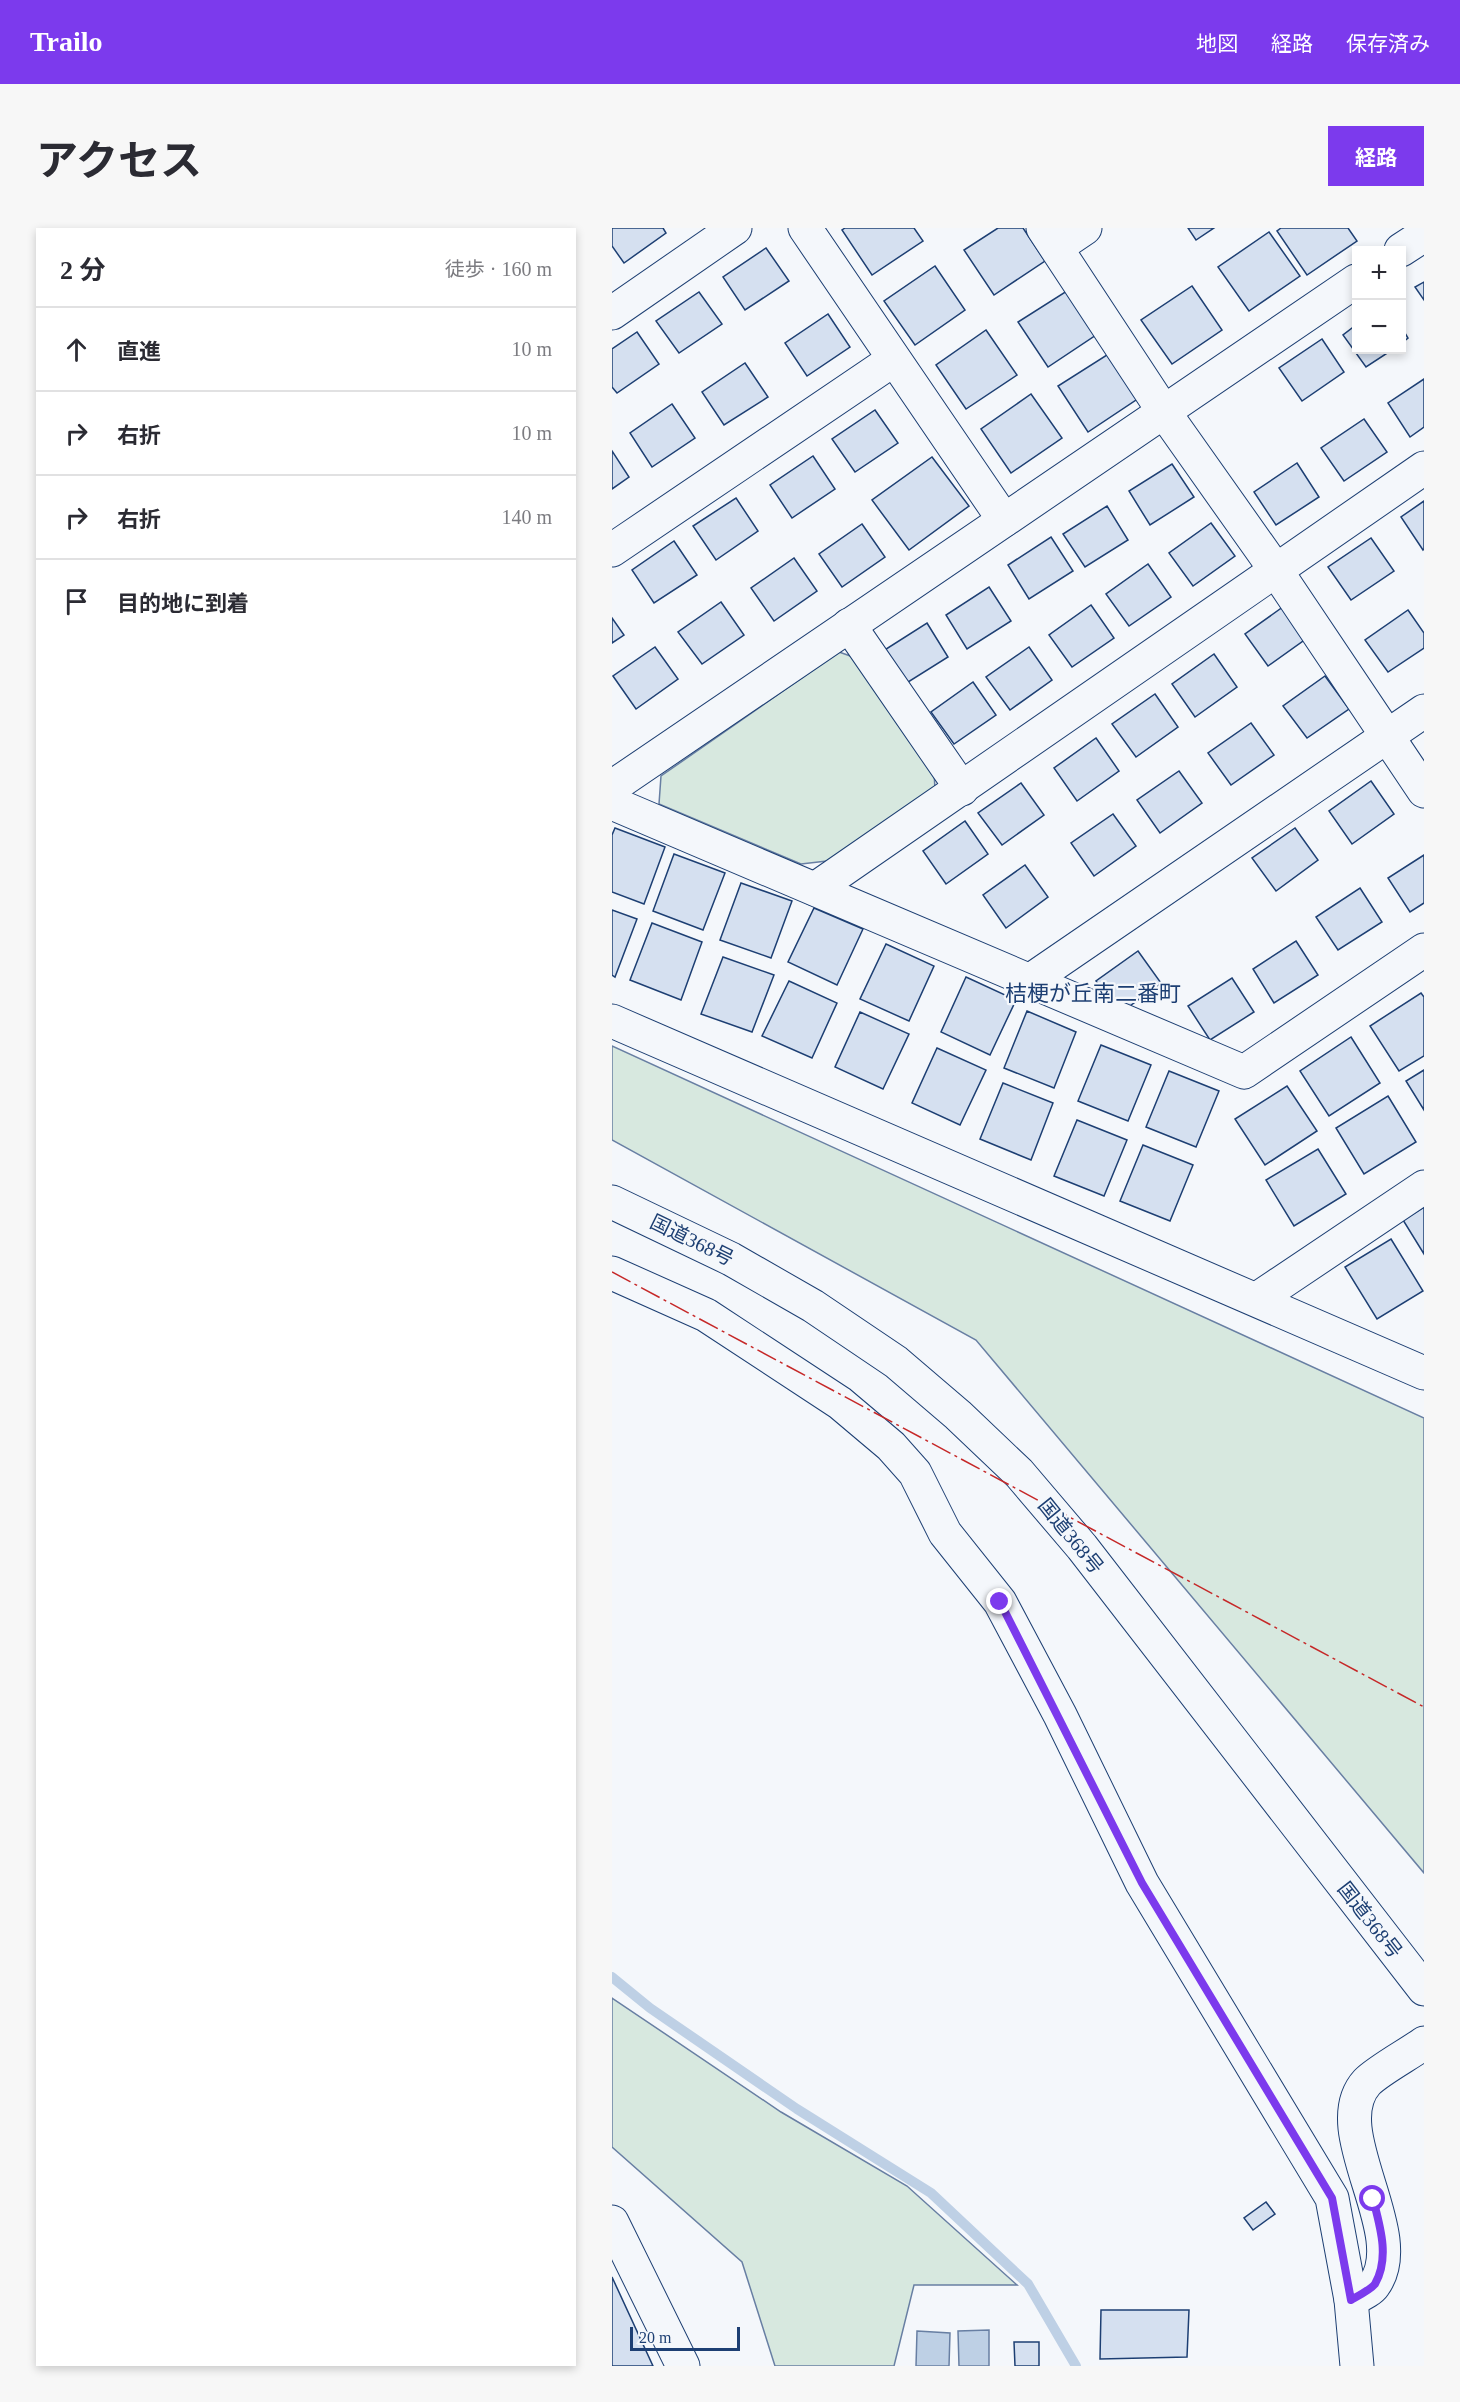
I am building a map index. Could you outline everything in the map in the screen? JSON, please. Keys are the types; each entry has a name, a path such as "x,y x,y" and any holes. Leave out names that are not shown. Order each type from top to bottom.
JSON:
{"main road":[{"path":"612,313 735,228"},
{"path":"805,228 1004,520"},
{"path":"1085,228 1050,238 1164,412 1275,569 1424,791"},
{"path":"1406,247 1424,235"},
{"path":"612,787 1352,284"},
{"path":"612,550 893,360"},
{"path":"815,889 1424,468"},
{"path":"849,625 962,789"},
{"path":"1028,982 1424,711"},
{"path":"612,803 1244,1072 1424,950"},
{"path":"612,1021 1424,1373"},
{"path":"1257,1299 1424,1187"},
{"name":"国道368号","path":"612,1203 731,1259 813,1306 896,1362 1011,1466 1089,1556 1424,1989"},
{"path":"612,1273 706,1316 840,1403 891,1446 915,1473 945,1533 1000,1602 1142,1883 1332,2198 1351,2300 1357,2366"},
{"path":"1351,2300 1374,2285 1383,2262 1382,2234 1354,2126 1355,2104 1367,2082 1424,2043"},
{"path":"612,2222 682,2366"}],"shaded area":[{"path":"839,652 856,658 934,771 935,790 827,861 801,864 659,804 661,776"},
{"path":"612,1046 1424,1418 1424,1873 976,1340 612,1140"},
{"path":"612,1998 781,2112 907,2186 1017,2285 914,2285 894,2366 775,2366 742,2262 612,2147"}],"water":[{"path":"989,2330 989,2366 959,2366 958,2331"},
{"path":"917,2331 950,2333 949,2366 916,2366"}],"building":[{"path":"612,228 663,228 666,233 624,263 612,246"},
{"path":"845,228 914,228 923,241 872,275 842,230"},
{"path":"998,228 1023,228 1045,261 994,295 964,250"},
{"path":"1188,228 1214,228 1196,240"},
{"path":"1281,228 1348,228 1357,241 1307,275 1277,231"},
{"path":"1269,232 1300,276 1249,311 1218,267"},
{"path":"766,248 789,281 745,310 723,277"},
{"path":"935,266 965,310 915,345 884,301"},
{"path":"1424,282 1424,300 1415,287"},
{"path":"1192,286 1222,330 1172,364 1141,320"},
{"path":"1070,289 1099,333 1048,367 1018,322"},
{"path":"699,292 722,324 679,353 656,321"},
{"path":"828,314 850,347 807,376 785,343"},
{"path":"1352,328 1352,348 1343,335"},
{"path":"986,330 1017,375 966,409 936,365"},
{"path":"637,332 659,364 617,393 612,387 612,349"},
{"path":"1322,339 1344,372 1302,401 1279,368"},
{"path":"1110,353 1139,398 1088,432 1058,386"},
{"path":"1357,354 1386,354 1366,367"},
{"path":"745,363 768,397 724,425 702,392"},
{"path":"1424,379 1424,427 1410,437 1388,403"},
{"path":"1031,394 1062,438 1011,473 981,429"},
{"path":"672,404 695,438 652,467 630,433"},
{"path":"875,410 898,443 855,472 832,439"},
{"path":"1364,419 1387,452 1344,481 1321,448"},
{"path":"612,451 629,477 612,489"},
{"path":"813,456 835,489 792,518 770,485"},
{"path":"932,457 969,506 909,550 872,500"},
{"path":"1297,463 1319,497 1276,525 1254,492"},
{"path":"1172,464 1194,497 1150,525 1129,491"},
{"path":"736,498 758,531 716,560 693,526"},
{"path":"1424,501 1424,549 1423,550 1401,517"},
{"path":"1107,506 1128,540 1085,567 1063,534"},
{"path":"1211,523 1235,556 1193,586 1169,553"},
{"path":"862,524 885,557 842,587 819,554"},
{"path":"1051,537 1073,571 1029,599 1008,565"},
{"path":"1371,538 1394,571 1351,600 1328,567"},
{"path":"674,541 697,575 654,603 632,570"},
{"path":"794,558 817,591 774,621 751,588"},
{"path":"1148,564 1171,597 1129,626 1106,594"},
{"path":"989,587 1011,621 967,649 946,615"},
{"path":"721,602 744,635 702,664 678,632"},
{"path":"1287,604 1310,636 1268,666 1245,634"},
{"path":"1091,605 1114,638 1072,667 1049,635"},
{"path":"1408,610 1424,633 1424,648 1388,672 1365,640"},
{"path":"612,618 624,635 612,643"},
{"path":"927,623 948,657 905,684 883,651"},
{"path":"655,647 678,679 636,709 613,676"},
{"path":"1029,647 1052,680 1010,710 986,677"},
{"path":"1214,654 1237,687 1195,717 1172,684"},
{"path":"1325,676 1349,709 1307,738 1283,706"},
{"path":"973,682 996,715 954,744 931,712"},
{"path":"1155,694 1178,727 1136,757 1112,724"},
{"path":"1251,723 1274,755 1231,785 1208,753"},
{"path":"1096,738 1119,771 1077,801 1054,768"},
{"path":"1179,771 1202,803 1160,833 1137,800"},
{"path":"1371,781 1394,814 1352,844 1329,811"},
{"path":"1021,783 1044,815 1002,845 978,813"},
{"path":"1113,814 1136,846 1094,876 1071,843"},
{"path":"965,821 988,854 946,884 923,851"},
{"path":"615,828 665,847 644,904 612,892 612,835"},
{"path":"1295,828 1318,860 1276,891 1252,858"},
{"path":"674,854 725,873 703,930 653,911"},
{"path":"1424,855 1424,903 1410,912 1388,878"},
{"path":"1025,865 1048,897 1006,928 983,895"},
{"path":"741,883 792,901 771,958 720,940"},
{"path":"1360,888 1382,922 1338,950 1316,917"},
{"path":"814,908 863,929 837,985 788,962"},
{"path":"612,910 637,919 615,977 612,975"},
{"path":"652,923 702,942 681,1000 630,980"},
{"path":"1296,941 1318,975 1274,1003 1253,969"},
{"path":"886,944 934,966 909,1021 860,999"},
{"path":"1138,951 1161,983 1119,1014 1096,981"},
{"path":"723,957 774,975 752,1032 701,1014"},
{"path":"966,977 1016,1000 990,1055 941,1032"},
{"path":"1232,978 1254,1012 1210,1040 1188,1006"},
{"path":"789,981 837,1003 812,1058 762,1036"},
{"path":"1421,993 1424,997 1424,1056 1399,1071 1370,1026"},
{"path":"1027,1011 1076,1032 1054,1088 1004,1068"},
{"path":"860,1012 909,1034 883,1089 835,1067"},
{"path":"1351,1037 1380,1083 1329,1116 1300,1071"},
{"path":"1101,1045 1151,1065 1128,1121 1078,1101"},
{"path":"937,1048 986,1070 960,1125 912,1103"},
{"path":"1424,1070 1424,1110 1406,1081"},
{"path":"1169,1071 1219,1091 1196,1147 1146,1127"},
{"path":"1003,1083 1053,1103 1031,1160 980,1139"},
{"path":"1287,1086 1317,1131 1265,1165 1235,1119"},
{"path":"1388,1096 1416,1142 1364,1174 1336,1128"},
{"path":"1077,1120 1127,1140 1104,1196 1054,1176"},
{"path":"1143,1145 1193,1165 1170,1221 1120,1201"},
{"path":"1318,1149 1346,1194 1294,1226 1266,1180"},
{"path":"1424,1207 1424,1254 1403,1220"},
{"path":"1391,1239 1423,1291 1377,1319 1345,1267"},
{"path":"1266,2202 1275,2214 1253,2230 1244,2218"},
{"path":"612,2277 653,2366 612,2366"},
{"path":"1101,2310 1189,2310 1187,2357 1100,2359"},
{"path":"1014,2342 1039,2342 1039,2366 1015,2366"}],"waterway":[{"path":"612,1977 650,2008 797,2109 931,2193 1028,2284 1076,2366"}],"power":[{"path":"612,1272 1424,1707"}],"district":[{"name":"桔梗が丘南二番町","path":"1093,993"}],"route":[{"path":"1000,1602 1060,1715 1142,1883 1190,1966 1307,2153 1332,2198 1351,2300 1374,2285 1383,2262 1382,2234 1373,2199"}]}
